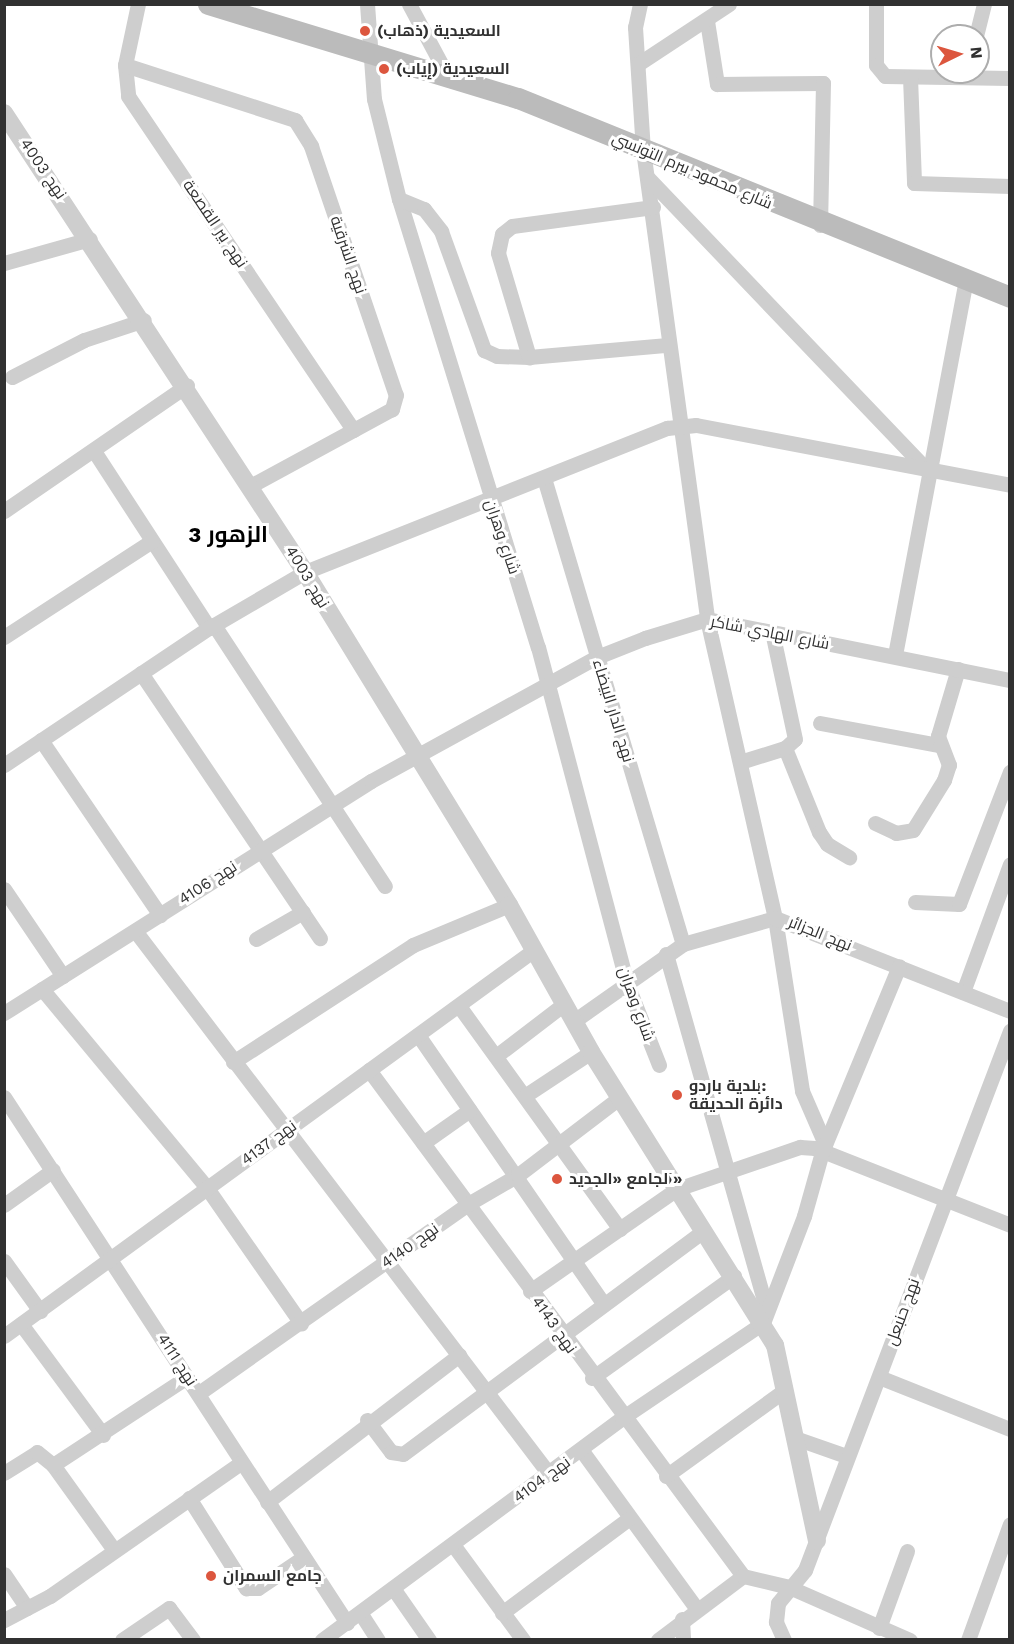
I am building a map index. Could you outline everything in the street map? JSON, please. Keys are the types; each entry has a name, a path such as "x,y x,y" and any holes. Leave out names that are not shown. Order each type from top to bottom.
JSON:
{"main road":[{"name":"شارع محمود بيرم التونسي","path":"208,4 242,10 371,54 447,75 643,150 820,225 1010,297"}],"street":[{"name":"نهج بير القصعة","path":"138,4 125,65 128,96 353,430"},
{"name":"شارع وهران","path":"367,4 374,99 399,199 488,500 529,615 545,686 627,984 658,1065"},
{"path":"409,4 447,75"},
{"path":"640,4 638,64 643,150 653,207 667,345 707,619 775,918 802,1091 823,1148"},
{"path":"638,64 707,21 729,4"},
{"path":"876,4 878,72 910,78 930,77"},
{"path":"979,24 984,4"},
{"path":"707,21 717,84 822,81 820,225"},
{"name":"نهج الشرقية","path":"125,65 281,112 303,129 396,395 392,409 250,486"},
{"path":"990,76 1010,78"},
{"path":"910,78 914,183 1010,186"},
{"name":"نهج 4003","path":"6,119 90,239 187,385 305,572 414,756 508,905 619,1098 703,1231 765,1317 775,1344 817,1541"},
{"path":"648,178 928,469"},
{"path":"399,199 424,209 441,231 473,332 484,350 497,356 529,357 667,345"},
{"path":"529,357 498,253 502,234 512,226 653,207"},
{"path":"4,263 90,239"},
{"path":"895,655 928,469 966,281"},
{"path":"7,375 84,340 144,320"},
{"path":"4,511 187,385"},
{"path":"4,765 211,627 305,572 679,425 1010,485"},
{"path":"94,451 152,541 385,886"},
{"name":"نهج الدار البيضاء","path":"543,478 683,944"},
{"path":"4,637 152,541"},
{"name":"شارع الهادي شاكر","path":"414,756 597,657 707,619 895,655 1010,680"},
{"path":"740,762 793,745 796,729 771,632"},
{"path":"875,823 905,834 918,825 947,772 939,745 958,669"},
{"path":"141,673 320,938"},
{"path":"820,723 939,745"},
{"path":"42,740 160,915"},
{"path":"785,748 819,832 827,844 849,857"},
{"name":"نهج 4106","path":"4,1013 136,932 261,848 414,756"},
{"path":"915,902 959,904 1010,772"},
{"path":"963,992 1010,864"},
{"path":"4,889 63,976"},
{"path":"233,1062 413,945 508,905"},
{"path":"256,939 303,912"},
{"name":"نهج الجزائر","path":"574,1021 683,944 775,918 1010,1011"},
{"path":"136,932 384,1264 459,1354 549,1474"},
{"name":"نهج 4137","path":"4,1336 534,950"},
{"path":"666,954 765,1317"},
{"path":"765,1317 804,1216 823,1148 899,966"},
{"path":"42,989 207,1188 301,1323"},
{"path":"496,1056 564,1004"},
{"path":"459,1006 526,1095 620,1229"},
{"name":"نهج حنبعل","path":"784,1640 776,1615 789,1587 805,1570 817,1541 846,1456 879,1377 1010,1031"},
{"path":"418,1035 518,1175 603,1303"},
{"path":"526,1095 591,1052"},
{"name":"نهج 4143","path":"369,1070 592,1378 743,1576"},
{"name":"نهج 4111","path":"4,1097 112,1259 199,1393 241,1463 304,1557 354,1619 378,1640"},
{"name":"نهج 4140","path":"199,1393 468,1204 518,1175 619,1098"},
{"path":"423,1143 470,1110"},
{"path":"530,1291 677,1189 725,1168 800,1147 823,1148 1010,1225"},
{"path":"4,1204 53,1170"},
{"path":"367,1420 399,1456 487,1392 560,1334 703,1231"},
{"path":"4,1261 40,1311"},
{"path":"592,1378 734,1276"},
{"name":"نهج 4104","path":"329,1637 395,1591 582,1451 622,1418 765,1317"},
{"path":"21,1324 103,1435"},
{"path":"267,1502 367,1420 459,1354"},
{"path":"53,1465 103,1435 187,1377"},
{"path":"879,1377 1010,1429"},
{"path":"666,1476 785,1390"},
{"path":"795,1438 846,1456"},
{"path":"582,1451 628,1518 696,1608"},
{"path":"4,1473 37,1452 53,1465 114,1550"},
{"path":"4,1620 27,1608 241,1463"},
{"path":"189,1498 246,1588 258,1588 304,1557"},
{"path":"502,1613 628,1518"},
{"path":"968,1640 1010,1524"},
{"path":"454,1546 523,1640"},
{"path":"879,1628 907,1551"},
{"path":"4,1574 27,1608"},
{"path":"658,1640 696,1608 743,1576 789,1587 910,1640"},
{"path":"395,1591 429,1640"},
{"path":"122,1640 169,1608 193,1640"},
{"path":"682,1620 683,1640"}],"place":[{"name":"السعيدية (ذهاب)","path":"365,31"},
{"name":"السعيدية (إياب)","path":"384,69"},
{"name":"بلدية باردو: دائرة الحديقة","path":"677,1095"},
{"name":"الجامع «الجديد»","path":"557,1179"},
{"name":"جامع السمران","path":"211,1576"}],"district":[{"name":"الزهور 3","path":"228,535"}]}
